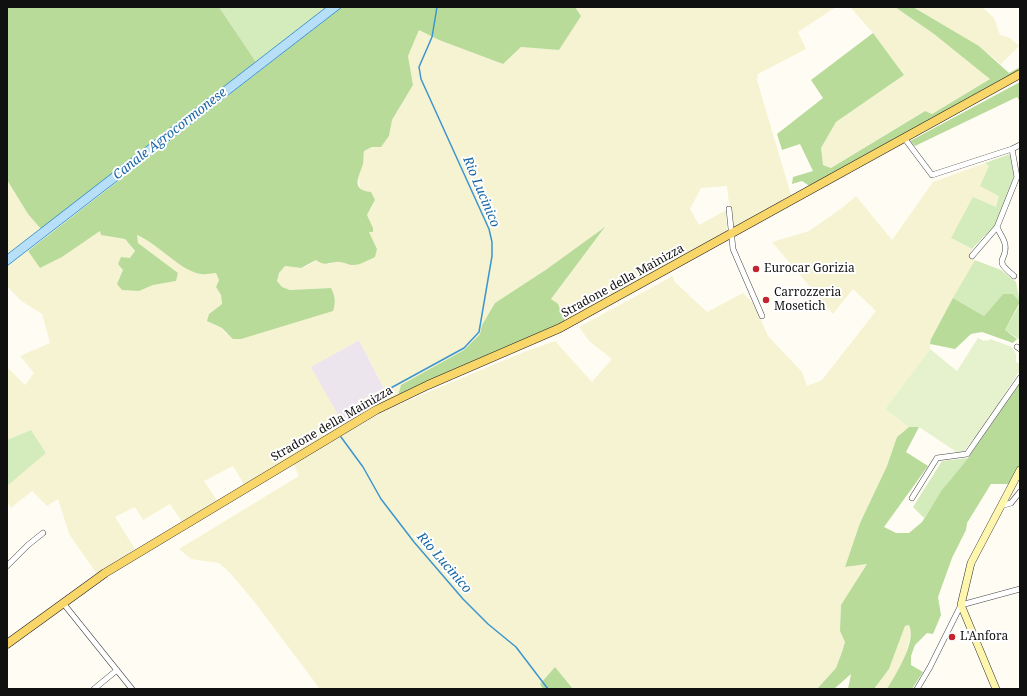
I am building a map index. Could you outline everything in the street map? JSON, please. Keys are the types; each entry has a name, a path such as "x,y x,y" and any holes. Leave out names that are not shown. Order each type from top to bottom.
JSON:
{"main road":[{"name":"Stradone della Mainizza","path":"7,644 105,573 376,410 428,385 560,328 730,236 1020,74"}],"street":[{"path":"905,139 932,175 1012,149 1020,145"},
{"path":"972,256 997,227 1017,177 1012,149"},
{"path":"729,209 730,236 733,249 762,316"},
{"path":"997,227 1005,244 1001,262 1004,268 1014,276"},
{"path":"912,498 937,458 967,454 1020,378"},
{"path":"917,689 930,668 961,605 971,563 1020,470"},
{"path":"1001,506 1011,503 1020,492"},
{"path":"7,566 28,545 43,534"},
{"path":"961,605 1020,589"},
{"path":"64,603 132,689"},
{"path":"961,605 996,689"},
{"path":"94,689 117,670"}],"shaded area":[{"path":"575,7 836,7 798,32 806,49 758,74 757,80 792,198 732,231 727,186 701,188 690,209 699,225 726,210 727,233 565,322 551,299 604,229 495,303 482,325 480,334 464,350 442,363 398,396 364,412 358,402 384,388 359,340 311,367 344,426 244,484 233,466 204,481 217,500 182,522 170,504 143,520 135,507 115,517 135,549 97,574 69,534 58,499 47,506 32,491 11,508 7,500 7,485 46,453 31,430 7,440 7,367 25,385 34,373 20,356 50,343 42,314 20,300 7,286 7,266 28,251 40,268 62,257 100,231 102,235 125,239 135,252 123,270 117,284 139,291 153,285 176,281 151,253 138,243 136,235 151,242 179,264 200,274 216,273 219,280 216,287 221,295 222,304 209,314 214,325 222,328 226,334 331,288 290,290 282,287 277,281 279,273 285,266 301,268 316,260 329,264 337,261 352,265 368,261 377,249 369,232 373,228 367,215 374,204 360,188 358,175 363,164 364,151 372,147 381,147 389,136 392,120 413,85 408,56 419,30 439,40 503,64 521,47 559,50 580,16"},
{"path":"850,7 895,7 934,34 991,78 932,114 924,111 831,168 823,165 821,148 836,122 904,75 873,33"},
{"path":"913,7 982,7 994,18 1000,35 1010,38 1019,46 1001,64 979,46"},
{"path":"985,163 989,166 999,196 996,207 952,239 972,249 971,258 975,260 931,339 930,349 885,409 909,427 897,437 887,466 860,523 845,567 867,564 841,605 840,631 845,642 836,668 817,689 573,689 555,667 540,684 543,689 320,689 253,600 229,572 219,563 191,559 179,549 299,476 293,463 388,409 524,352 555,341 592,382 612,359 589,341 579,327 673,276 675,282 707,312 743,293 753,303 768,336 802,372 807,386 822,380 876,311 853,289 833,314 772,242 809,231 842,208 856,196 892,240 933,182"},
{"path":"7,180 28,214 41,229 7,255"},
{"path":"359,340 384,388 358,402 364,412 344,426 310,367"},
{"path":"909,625 911,632 904,661 887,689 874,689 889,669 905,626"}],"green space":[{"path":"7,7 219,7 256,62 41,229 28,214 7,180"},
{"path":"219,7 327,7 256,62"},
{"path":"342,7 575,7 581,16 559,50 521,47 503,64 439,40 419,30 408,56 413,85 392,120 389,136 381,147 372,147 364,151 363,164 358,178 358,186 360,189 371,192 375,200 367,215 373,228 373,232 369,232 377,249 375,257 361,264 354,265 342,262 323,264 316,260 301,268 285,266 279,273 277,281 282,287 290,290 331,288 335,299 333,311 241,339 233,339 222,328 207,321 209,314 222,304 221,295 216,287 219,280 216,273 203,274 193,272 177,263 153,244 137,235 138,243 178,273 176,281 153,285 139,291 122,290 117,284 123,270 118,264 121,257 130,258 135,251 125,239 101,235 100,231 62,257 40,268 28,251"},
{"path":"895,7 913,7 979,46 1009,73 1020,67 1020,72 811,187 802,181 792,184 793,177 813,171 800,144 782,150 777,134 823,98 811,80 873,33 904,75 836,122 821,148 823,165 831,168 925,111 932,114 990,79 934,34"},
{"path":"1020,82 1020,102 1017,97 915,146 910,141"},
{"path":"1010,154 1014,177 995,225 972,249 951,238 973,197 996,207 999,196 980,186 989,166 985,163"},
{"path":"605,227 551,299 558,304 565,322 398,396 401,385 464,350 480,334 482,325 495,303 547,269"},
{"path":"975,260 1001,270 1016,282 1020,302 1013,294 1003,294 984,316 953,298"},
{"path":"1003,294 1013,294 1020,302 1005,330 1017,339 1013,343 982,332 971,334 955,349 930,344 931,339 953,298 984,316"},
{"path":"1020,304 1020,340 1005,330"},
{"path":"978,338 984,341 988,341 990,339 1012,347 1016,354 1016,362 1020,364 1020,370 1000,401 1001,403 976,440 974,438 961,455 919,427 909,427 885,409 930,349 957,371"},
{"path":"1020,383 1020,465 1009,484 991,484 967,523 966,530 952,558 938,597 941,615 933,634 927,633 915,645 911,656 911,665 923,672 912,689 887,689 908,648 911,632 909,625 905,626 889,669 874,689 848,689 851,674 834,689 817,689 836,668 842,652 845,642 840,631 841,605 867,564 845,567 860,523 887,466 897,437 909,427 919,427 906,452 928,466 884,527 896,533 909,533 922,522 942,490 968,458"},
{"path":"31,430 46,453 7,486 7,440"},
{"path":"968,458 950,480 924,518 913,507 942,461"},
{"path":"555,667 573,689 543,689 540,684"}],"water":[{"name":"Canale Agrocormonese","path":"327,7 342,7 7,266 7,255"}],"waterway":[{"name":"Rio Lucinico","path":"367,401 464,348 479,332 492,256 492,242 489,229 421,79 419,67 432,37 437,7"},
{"name":"Rio Lucinico","path":"341,437 363,467 381,499 414,542 463,599 488,624 516,647 548,689"}],"place":[{"name":"Eurocar Gorizia","path":"756,269"},
{"name":"Carrozzeria Mosetich","path":"766,300"},
{"name":"L'Anfora","path":"952,637"}]}
